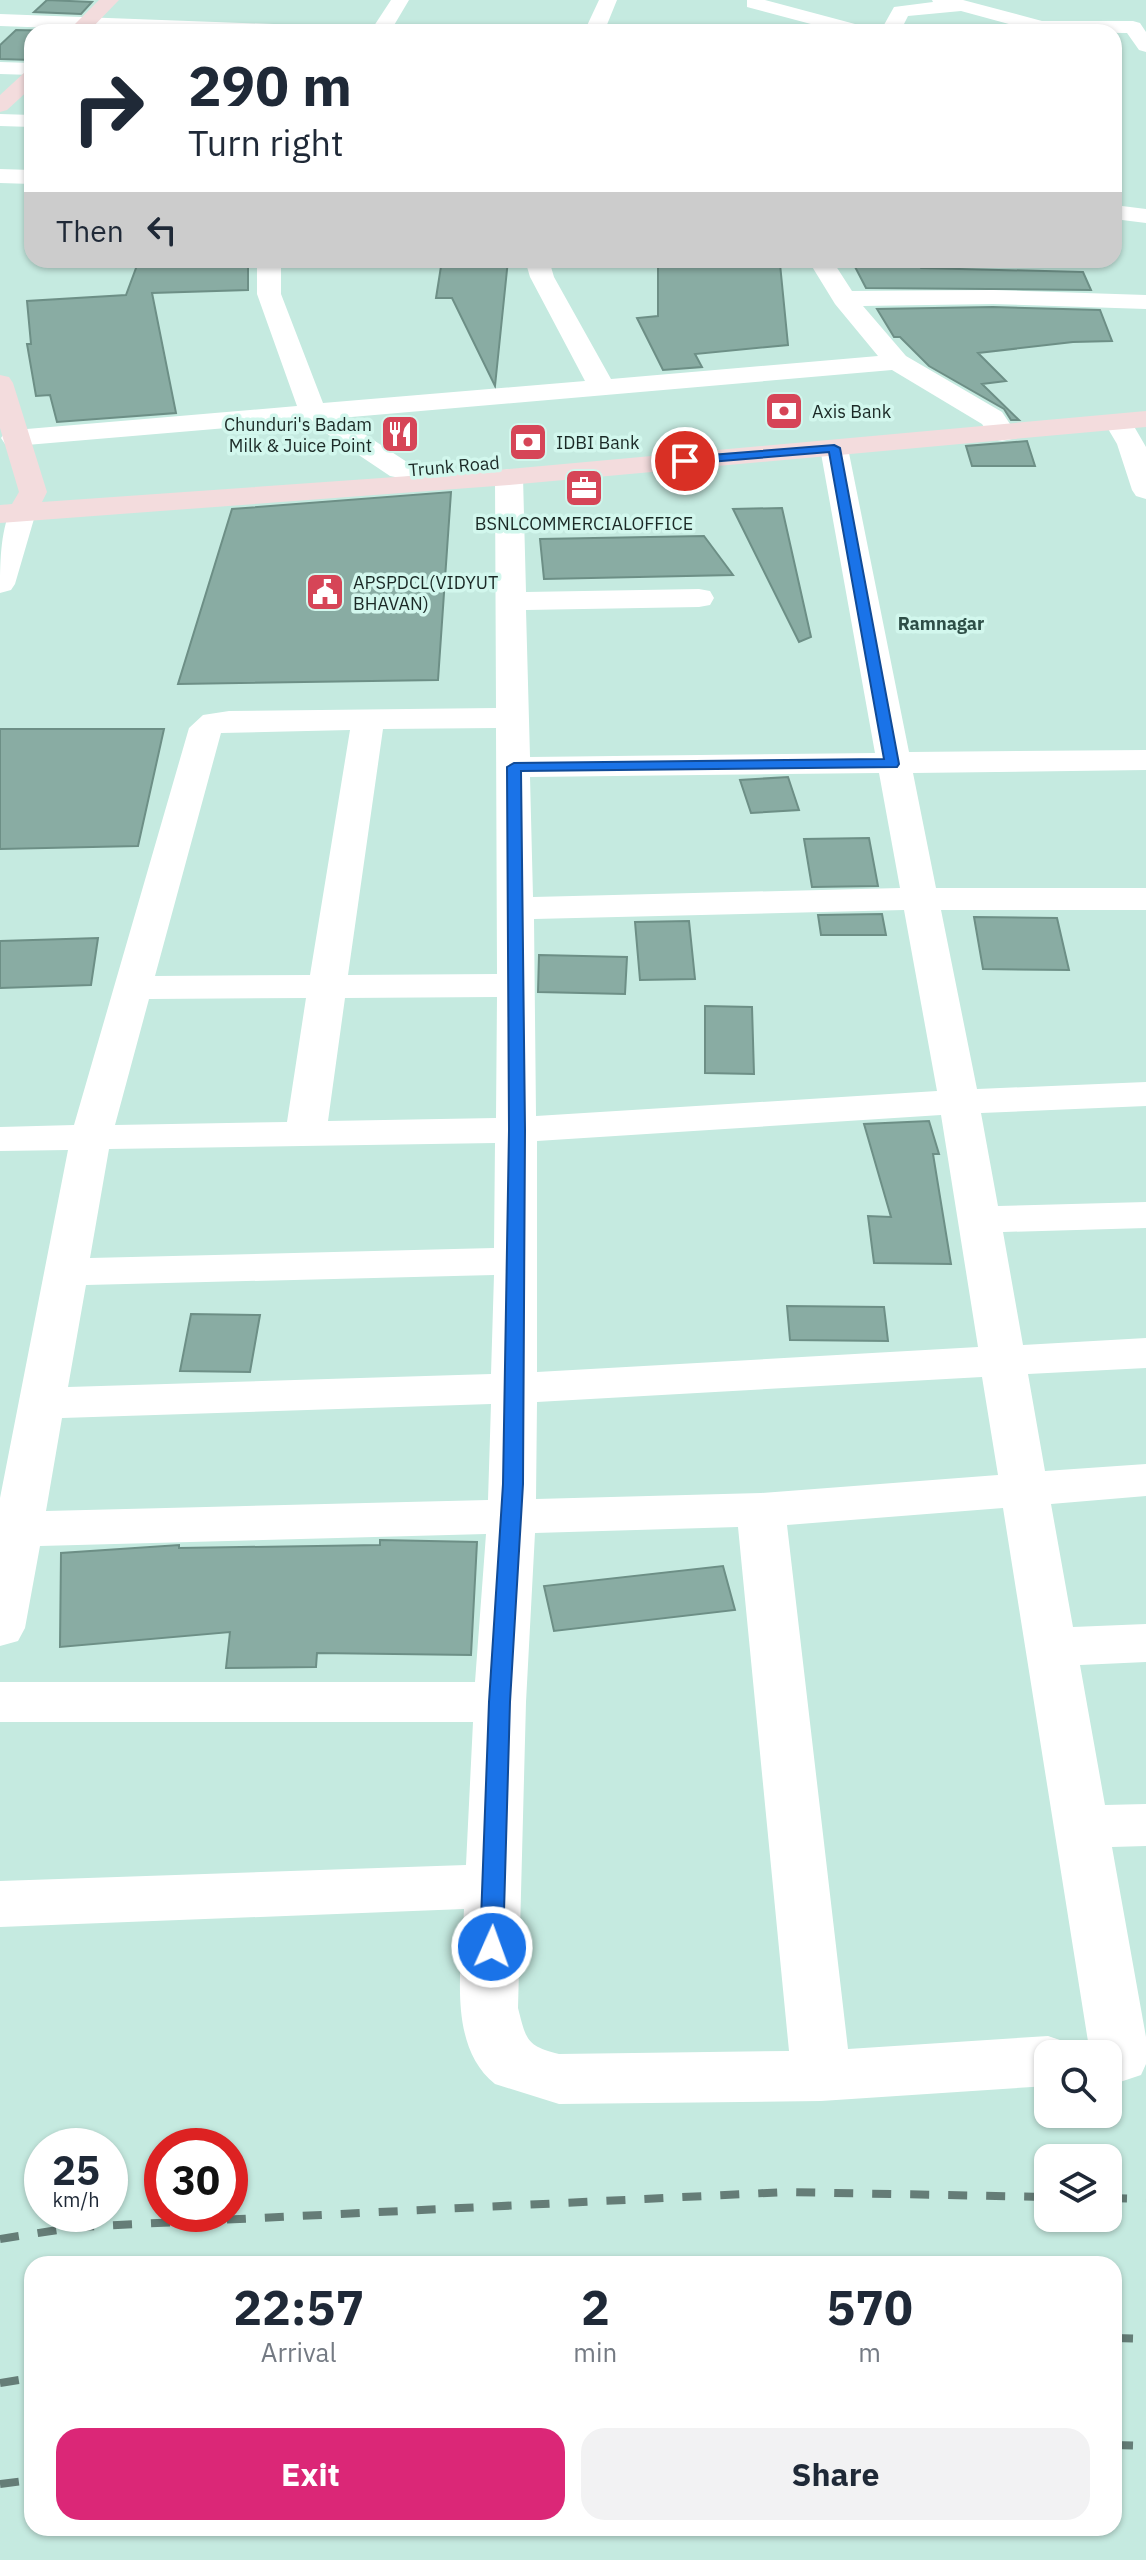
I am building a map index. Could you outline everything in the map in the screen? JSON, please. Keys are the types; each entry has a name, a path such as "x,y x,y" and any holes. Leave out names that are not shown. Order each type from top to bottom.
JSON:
{"main road":[{"path":"86,24 110,0"},
{"path":"0,106 24,84"},
{"path":"0,383 15,438 14,503 509,477 834,448 997,425 1132,421"},
{"name":"Trunk Road","path":"14,503 997,425 1146,405"}],"street":[{"path":"385,24 400,0"},
{"path":"598,24 608,0"},
{"path":"744,22 755,1 835,24"},
{"path":"894,24 901,11 950,3 1030,24"},
{"path":"1117,9 1140,29 1146,46"},
{"path":"0,20 41,24"},
{"path":"0,68 24,69"},
{"path":"0,120 24,121"},
{"path":"0,176 24,177"},
{"path":"1122,213 1143,216"},
{"path":"269,268 269,294 313,412 400,470"},
{"path":"539,268 602,387"},
{"path":"825,268 844,299 897,362 997,425"},
{"path":"844,299 993,297 1146,302"},
{"path":"15,438 897,362"},
{"path":"1132,421 1131,444 1146,490"},
{"path":"834,448 959,1102 1081,1827 1125,2057"},
{"path":"509,477 517,1130 512,1515 500,1702 489,2008 499,2047 516,2070 559,2079 821,2076 1034,2062"},
{"path":"0,584 14,503"},
{"path":"511,601 699,598"},
{"path":"0,1628 91,1137 206,728 215,722 229,721 513,718"},
{"path":"305,1135 368,719"},
{"path":"514,767 1146,760"},
{"path":"516,908 919,899 1146,899"},
{"path":"131,988 516,985"},
{"path":"0,1139 517,1130 959,1102 1146,1094"},
{"path":"978,1220 1146,1215"},
{"path":"65,1272 516,1261"},
{"path":"41,1403 514,1388 1003,1364 1146,1353"},
{"path":"18,1529 761,1510 1024,1487 1146,1480"},
{"path":"761,1510 821,2076"},
{"path":"1051,1647 1146,1643"},
{"path":"0,1702 500,1702"},
{"path":"1081,1827 1146,1825"},
{"path":"0,1904 494,1886"}],"building":[{"path":"47,0 92,2 81,14 34,12"},
{"path":"16,30 24,30 24,60 0,59 0,45"},
{"path":"136,268 248,268 248,290 152,293 176,413 57,422 50,395 36,396 27,344 31,344 27,301 126,295"},
{"path":"441,268 507,268 495,386 452,298 436,298"},
{"path":"658,268 780,268 788,345 695,354 702,367 663,370 637,318 658,316"},
{"path":"856,268 1083,272 1091,290 866,288"},
{"path":"993,307 1100,310 1112,341 1073,342 978,353 1006,381 982,384 1019,420 1011,420 1004,409 929,366 900,337 894,337 877,309"},
{"path":"1027,441 1035,466 972,466 966,446"},
{"name":"APSPDCL(VIDYUT BHAVAN)","path":"451,492 438,680 178,684 232,509"},
{"path":"782,508 811,637 799,642 733,509"},
{"path":"704,536 733,575 544,579 540,539"},
{"path":"0,729 164,729 138,846 0,849"},
{"path":"788,777 799,810 751,813 740,780"},
{"path":"869,838 878,886 812,887 804,839"},
{"path":"882,914 886,935 821,935 818,915"},
{"path":"974,917 1057,918 1069,970 983,969"},
{"path":"689,921 695,979 640,980 635,922"},
{"path":"98,938 91,985 0,988 0,941"},
{"path":"539,955 627,957 625,994 538,992"},
{"path":"705,1006 752,1007 754,1074 705,1073"},
{"path":"929,1121 939,1154 933,1154 951,1264 874,1263 868,1216 891,1217 864,1124"},
{"path":"787,1306 884,1307 888,1341 790,1340"},
{"path":"191,1314 260,1315 250,1372 180,1371"},
{"path":"380,1540 477,1542 471,1655 317,1653 316,1667 226,1668 230,1632 60,1647 61,1553 179,1545 179,1548 380,1545"},
{"path":"723,1566 735,1610 554,1631 544,1586"}],"railway":[{"path":"0,2239 77,2227 786,2192 1034,2197"},
{"path":"1122,2198 1146,2199"},
{"path":"1122,2338 1146,2339"},
{"path":"0,2383 24,2379"},
{"path":"1122,2445 1146,2446"},
{"path":"0,2484 24,2481"}],"place":[{"name":"Axis Bank","path":"784,411"},
{"name":"Chunduri's Badam Milk & Juice Point","path":"400,434"},
{"name":"IDBI Bank","path":"528,442"},
{"name":"BSNLCOMMERCIALOFFICE","path":"584,488"},
{"name":"APSPDCL(VIDYUT BHAVAN)","path":"325,592"}],"district":[{"name":"Ramnagar","path":"941,623"}],"route":[{"path":"492,1947 500,1702 513,1484 517,1130 514,767 892,764 834,448 685,461"}]}
